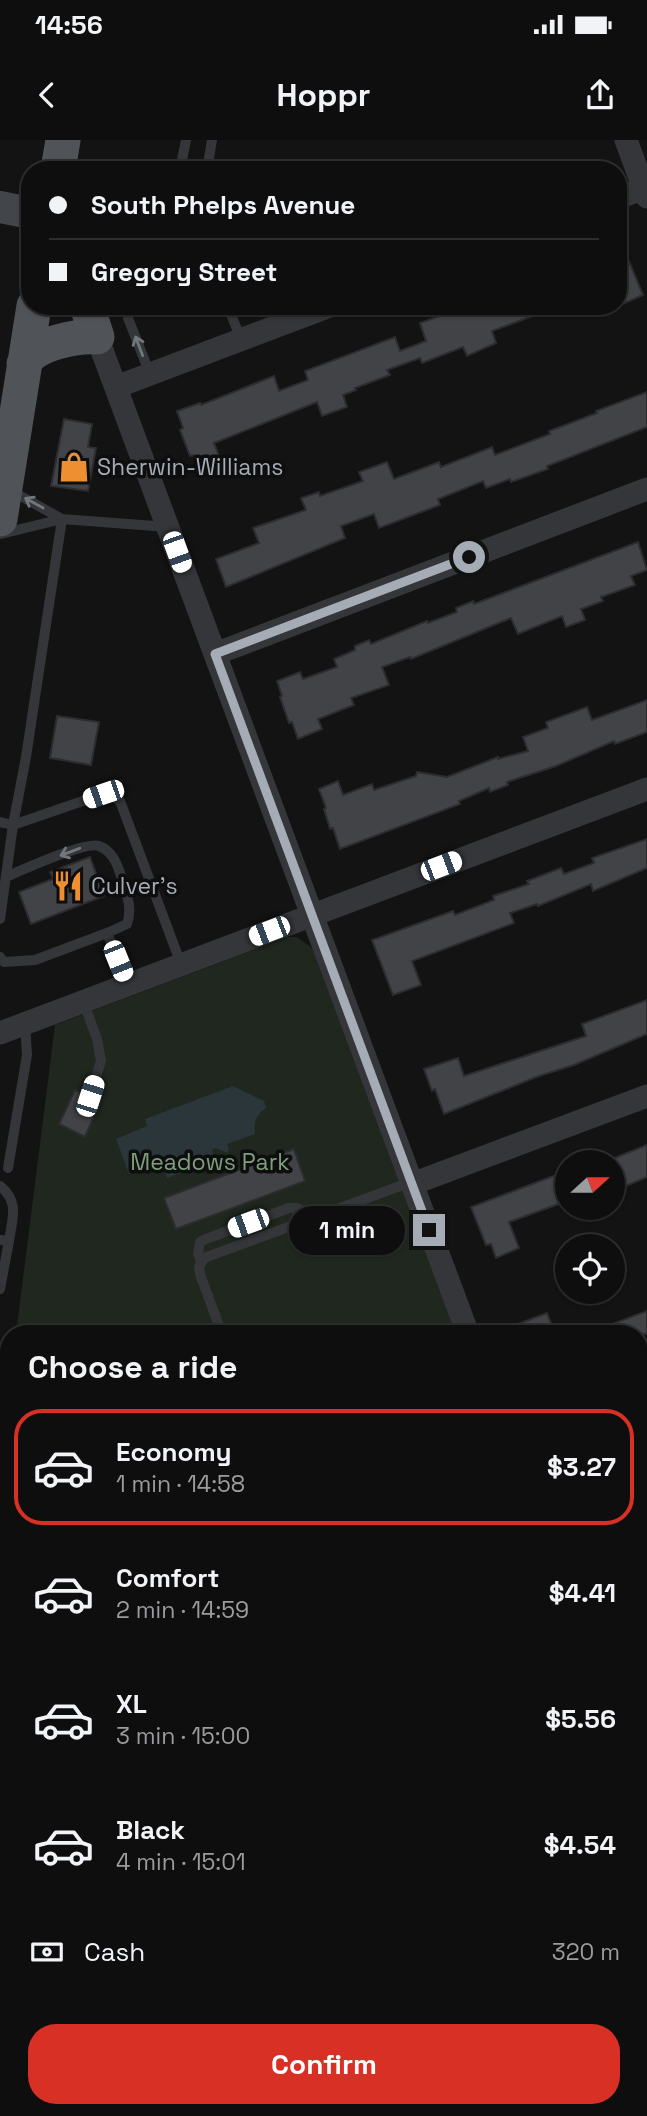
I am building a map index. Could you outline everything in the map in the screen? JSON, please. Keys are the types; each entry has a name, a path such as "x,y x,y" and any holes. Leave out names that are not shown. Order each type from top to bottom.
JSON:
{"main road":[{"path":"60,161 63,140"},
{"path":"3,503 32,315"},
{"path":"24,364 30,354 75,338 92,322"}],"street":[{"path":"626,140 646,191 627,196"},
{"path":"0,207 21,211"},
{"path":"116,387 306,315"},
{"path":"92,322 465,1325"},
{"path":"215,654 647,489"},
{"path":"0,1033 647,789"},
{"path":"412,1183 647,1096"}],"lane":[{"path":"182,161 186,140"},
{"path":"208,161 212,140"},
{"path":"231,315 241,340"},
{"path":"128,318 149,374"},
{"path":"3,503 62,519 168,527"},
{"path":"0,534 62,519"},
{"path":"0,919 62,519"},
{"path":"0,822 13,825 103,794 111,795 120,801 181,964"},
{"path":"0,957 4,962 35,960 127,924 132,911 110,852 96,844 6,877"},
{"path":"107,933 128,984"},
{"path":"83,1001 97,1039 101,1061 90,1096"},
{"path":"8,1168 27,1055 25,1023"},
{"path":"201,1261 212,1254 412,1183"},
{"path":"0,1186 9,1194 14,1206 4,1241 0,1289"},
{"path":"219,1325 200,1274 200,1242 289,1208 297,1208 313,1217"}],"green space":[{"name":"Meadows Park","path":"288,937 297,937 312,948 454,1325 17,1325 55,1025"}],"shaded area":[{"path":"233,1086 264,1101 266,1108 256,1119 255,1134 227,1144 227,1153 216,1148 212,1150 215,1161 167,1178 161,1162 129,1174 116,1139 147,1126 145,1119"}],"building":[{"path":"627,257 643,295 627,302"},
{"path":"442,315 535,315 492,331 496,343 467,356 463,347 422,363 420,358 387,370 390,375 343,395 347,407 322,416 317,402 214,443 221,461 198,469 180,430 183,428 177,411 200,403 201,405 274,376 279,391 308,380 305,371 395,337 400,351 426,341 420,323"},
{"path":"647,392 647,427 511,482 510,479 486,488 483,481 438,499 440,505 379,528 374,514 341,526 345,538 226,587 216,559 259,543 253,528 306,510 301,498 319,492 320,496 363,481 359,472 387,462 394,479 439,462 441,467 492,447 495,455"},
{"name":"Sherwin-Williams","path":"64,419 92,424 88,447 96,448 88,491 51,486"},
{"path":"638,542 647,570 631,576 635,585 601,597 603,601 581,609 585,620 566,627 562,616 518,634 511,618 411,659 410,657 382,667 389,685 351,698 354,705 318,719 322,729 298,739 292,722 289,723 277,681 300,672 303,679 337,667 334,659 355,650 355,646 369,640 371,644 457,612 456,608 473,601 474,604"},
{"path":"647,700 647,732 615,744 614,741 556,766 507,782 508,785 490,792 489,788 459,801 460,804 340,849 333,828 330,829 319,789 338,781 343,795 372,784 374,790 416,776 417,772 447,777 498,757 528,751 523,737 548,728 546,722 587,707 592,720"},
{"path":"57,716 99,722 91,765 50,758"},
{"path":"647,839 647,868 593,891 591,884 538,906 537,904 510,913 514,923 412,961 421,985 393,995 372,940 453,911 455,915 494,900 493,896 529,884 527,881 561,868 564,874 594,863 592,858"},
{"name":"Culver's","path":"90,857 104,896 31,924 19,892 53,879 50,872"},
{"path":"647,1000 647,1034 574,1065 444,1114 435,1089 432,1091 424,1069 458,1058 464,1076 586,1036 582,1024"},
{"path":"75,1090 83,1093 87,1103 101,1100 85,1137 59,1124"},
{"path":"647,1145 647,1177 625,1186 625,1154"},
{"path":"294,1149 305,1181 176,1229 164,1198"},
{"path":"555,1175 555,1205 509,1222 519,1248 496,1258 491,1244 486,1245 471,1207"},
{"path":"647,1311 647,1325 610,1325"},
{"path":"547,1313 552,1325 515,1325"}],"place":[{"name":"Sherwin-Williams","path":"74,467"},
{"name":"Culver's","path":"68,886"}],"route":[{"path":"429,1230 215,654 469,557"}]}
